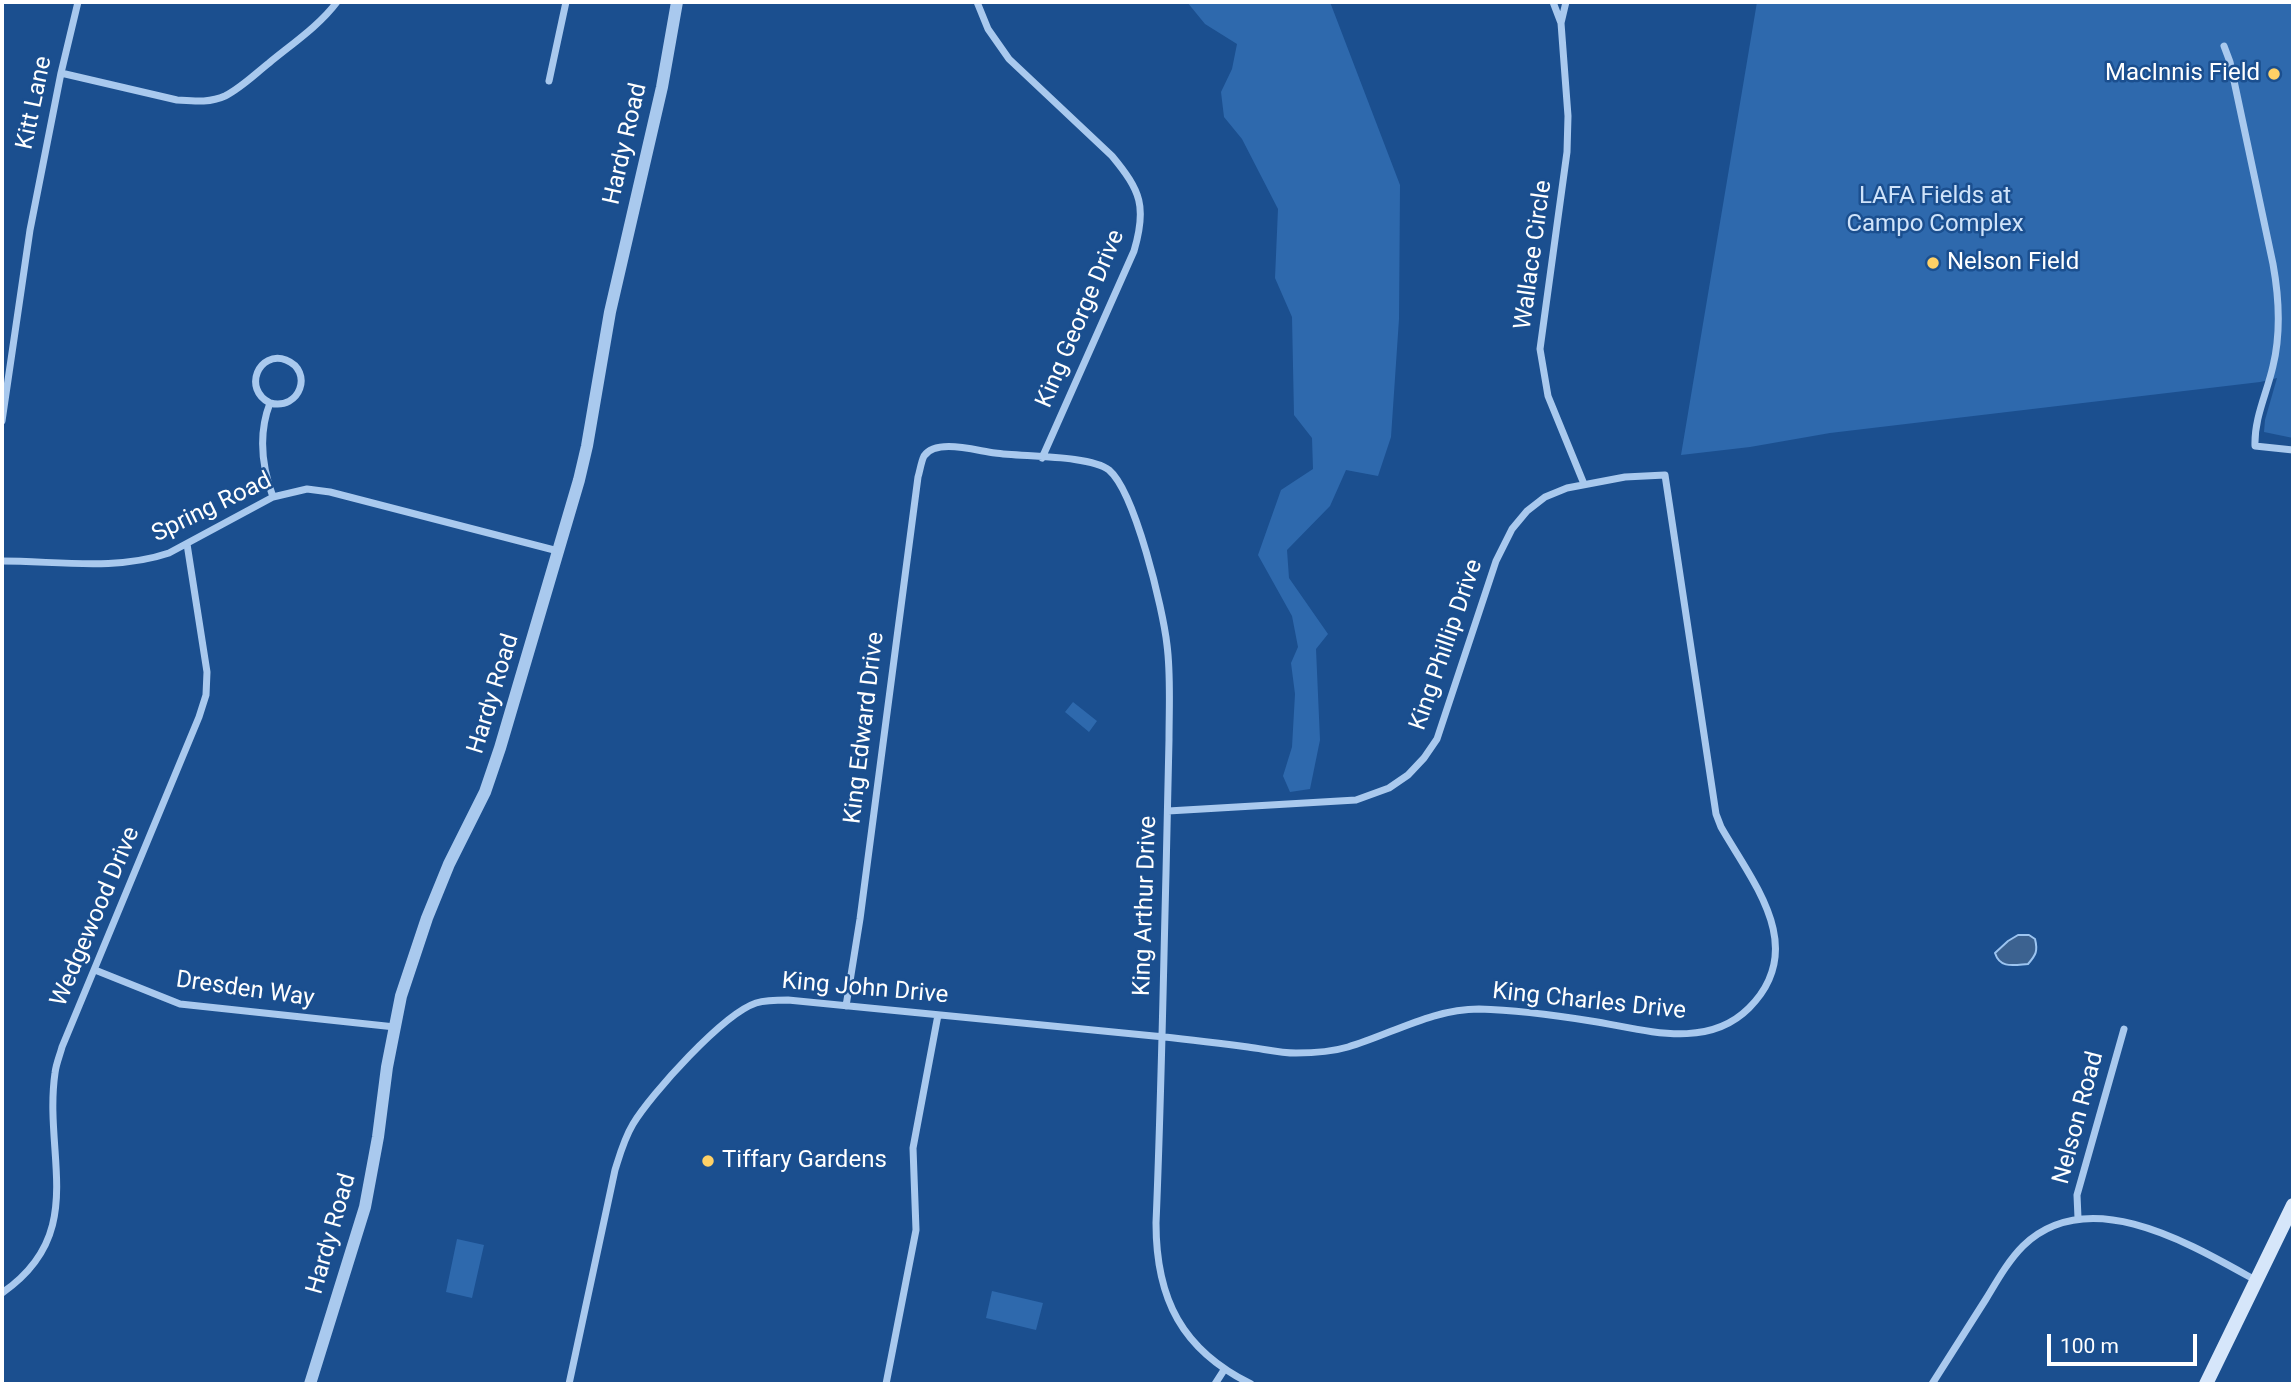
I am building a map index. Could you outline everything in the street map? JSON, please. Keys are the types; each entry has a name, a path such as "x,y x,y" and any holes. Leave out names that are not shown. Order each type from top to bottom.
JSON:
{"main road":[{"path":"2206,1384 2293,1205"}],"street":[{"name":"Kitt Lane","path":"2,421 30,230 78,2"},
{"path":"61,73 177,100 215,99 226,95 255,74 316,25 337,2"},
{"path":"549,81 566,2"},
{"name":"Hardy Road","path":"310,1384 365,1207 401,996 427,918 449,864 485,792 500,748 587,446 610,312 662,87 677,2"},
{"name":"King George Drive","path":"977,2 988,29 1009,59 1112,156 1127,174 1141,205 1141,229 1134,251 1042,458"},
{"name":"Wallace Circle","path":"1553,2 1561,23 1568,116 1567,152 1540,349 1548,396 1584,484"},
{"name":"Wallace Circle","path":"1561,23 1566,2"},
{"path":"2224,46 2230,62 2278,297 2276,352 2259,415 2255,446 2293,450"},
{"path":"283,359 297,369 301,386 291,401 278,405 270,403 257,391 255,377 265,363 283,359"},
{"path":"270,403 265,419 263,463 273,497"},
{"name":"King Arthur Drive","path":"925,456 936,448 947,446 1098,464 1117,478 1127,499 1154,577 1167,646 1168,811 1156,1223 1159,1270 1169,1304 1186,1335 1224,1370 1251,1384"},
{"name":"King Edward Drive","path":"846,1006 860,919 918,477 925,456"},
{"name":"King Phillip Drive","path":"1168,811 1356,800 1388,788 1408,775 1437,739 1496,561 1512,529 1527,511 1545,496 1567,488 1625,477 1665,475"},
{"name":"King Charles Drive","path":"1161,1036 1292,1053 1327,1052 1439,1014 1473,1009 1532,1013 1647,1031 1694,1034 1727,1024 1749,1008 1761,993 1772,968 1774,931 1766,904 1716,814 1665,475"},
{"name":"Spring Road","path":"2,561 123,564 158,557 273,497 294,490 319,490 558,551"},
{"name":"Wedgewood Drive","path":"2,1293 14,1285 32,1265 43,1250 50,1232 57,1209 58,1187 53,1093 55,1069 206,695 205,649 187,544"},
{"name":"Dresden Way","path":"95,971 180,1004 395,1027"},
{"name":"King John Drive","path":"569,1384 615,1170 626,1137 638,1116 716,1029 733,1014 754,1003 788,1000 1161,1036"},
{"path":"886,1384 916,1230 913,1148 938,1015"},
{"name":"Nelson Road","path":"2078,1218 2077,1195 2123,1029"},
{"path":"1932,1384 2007,1265 2022,1247 2040,1232 2061,1222 2096,1218 2164,1235 2258,1281"},
{"path":"1215,1384 1224,1370"}],"green space":[{"path":"1187,2 1330,2 1400,185 1399,319 1391,437 1378,476 1346,470 1330,506 1287,550 1289,578 1328,634 1316,649 1320,740 1310,789 1290,792 1283,776 1292,747 1295,694 1291,663 1298,647 1292,616 1258,555 1281,490 1313,469 1312,438 1294,415 1292,317 1275,278 1278,209 1242,139 1224,117 1221,92 1232,69 1237,44 1205,24"},
{"name":"LAFA Fields at Campo Complex","path":"1757,2 2293,2 2293,438 2264,432 2277,378 1830,433 1750,447 1681,455"},
{"path":"1073,702 1097,721 1089,732 1065,712"},
{"path":"457,1239 484,1245 472,1298 446,1292"},
{"path":"992,1291 1043,1303 1036,1330 986,1318"}],"shaded area":[{"path":"2018,935 2029,935 2035,939 2035,955 2028,964 2000,962 1995,953"}],"place":[{"name":"MacInnis Field","path":"2274,74"},
{"name":"Nelson Field","path":"1933,263"},
{"name":"Tiffary Gardens","path":"708,1161"}]}
